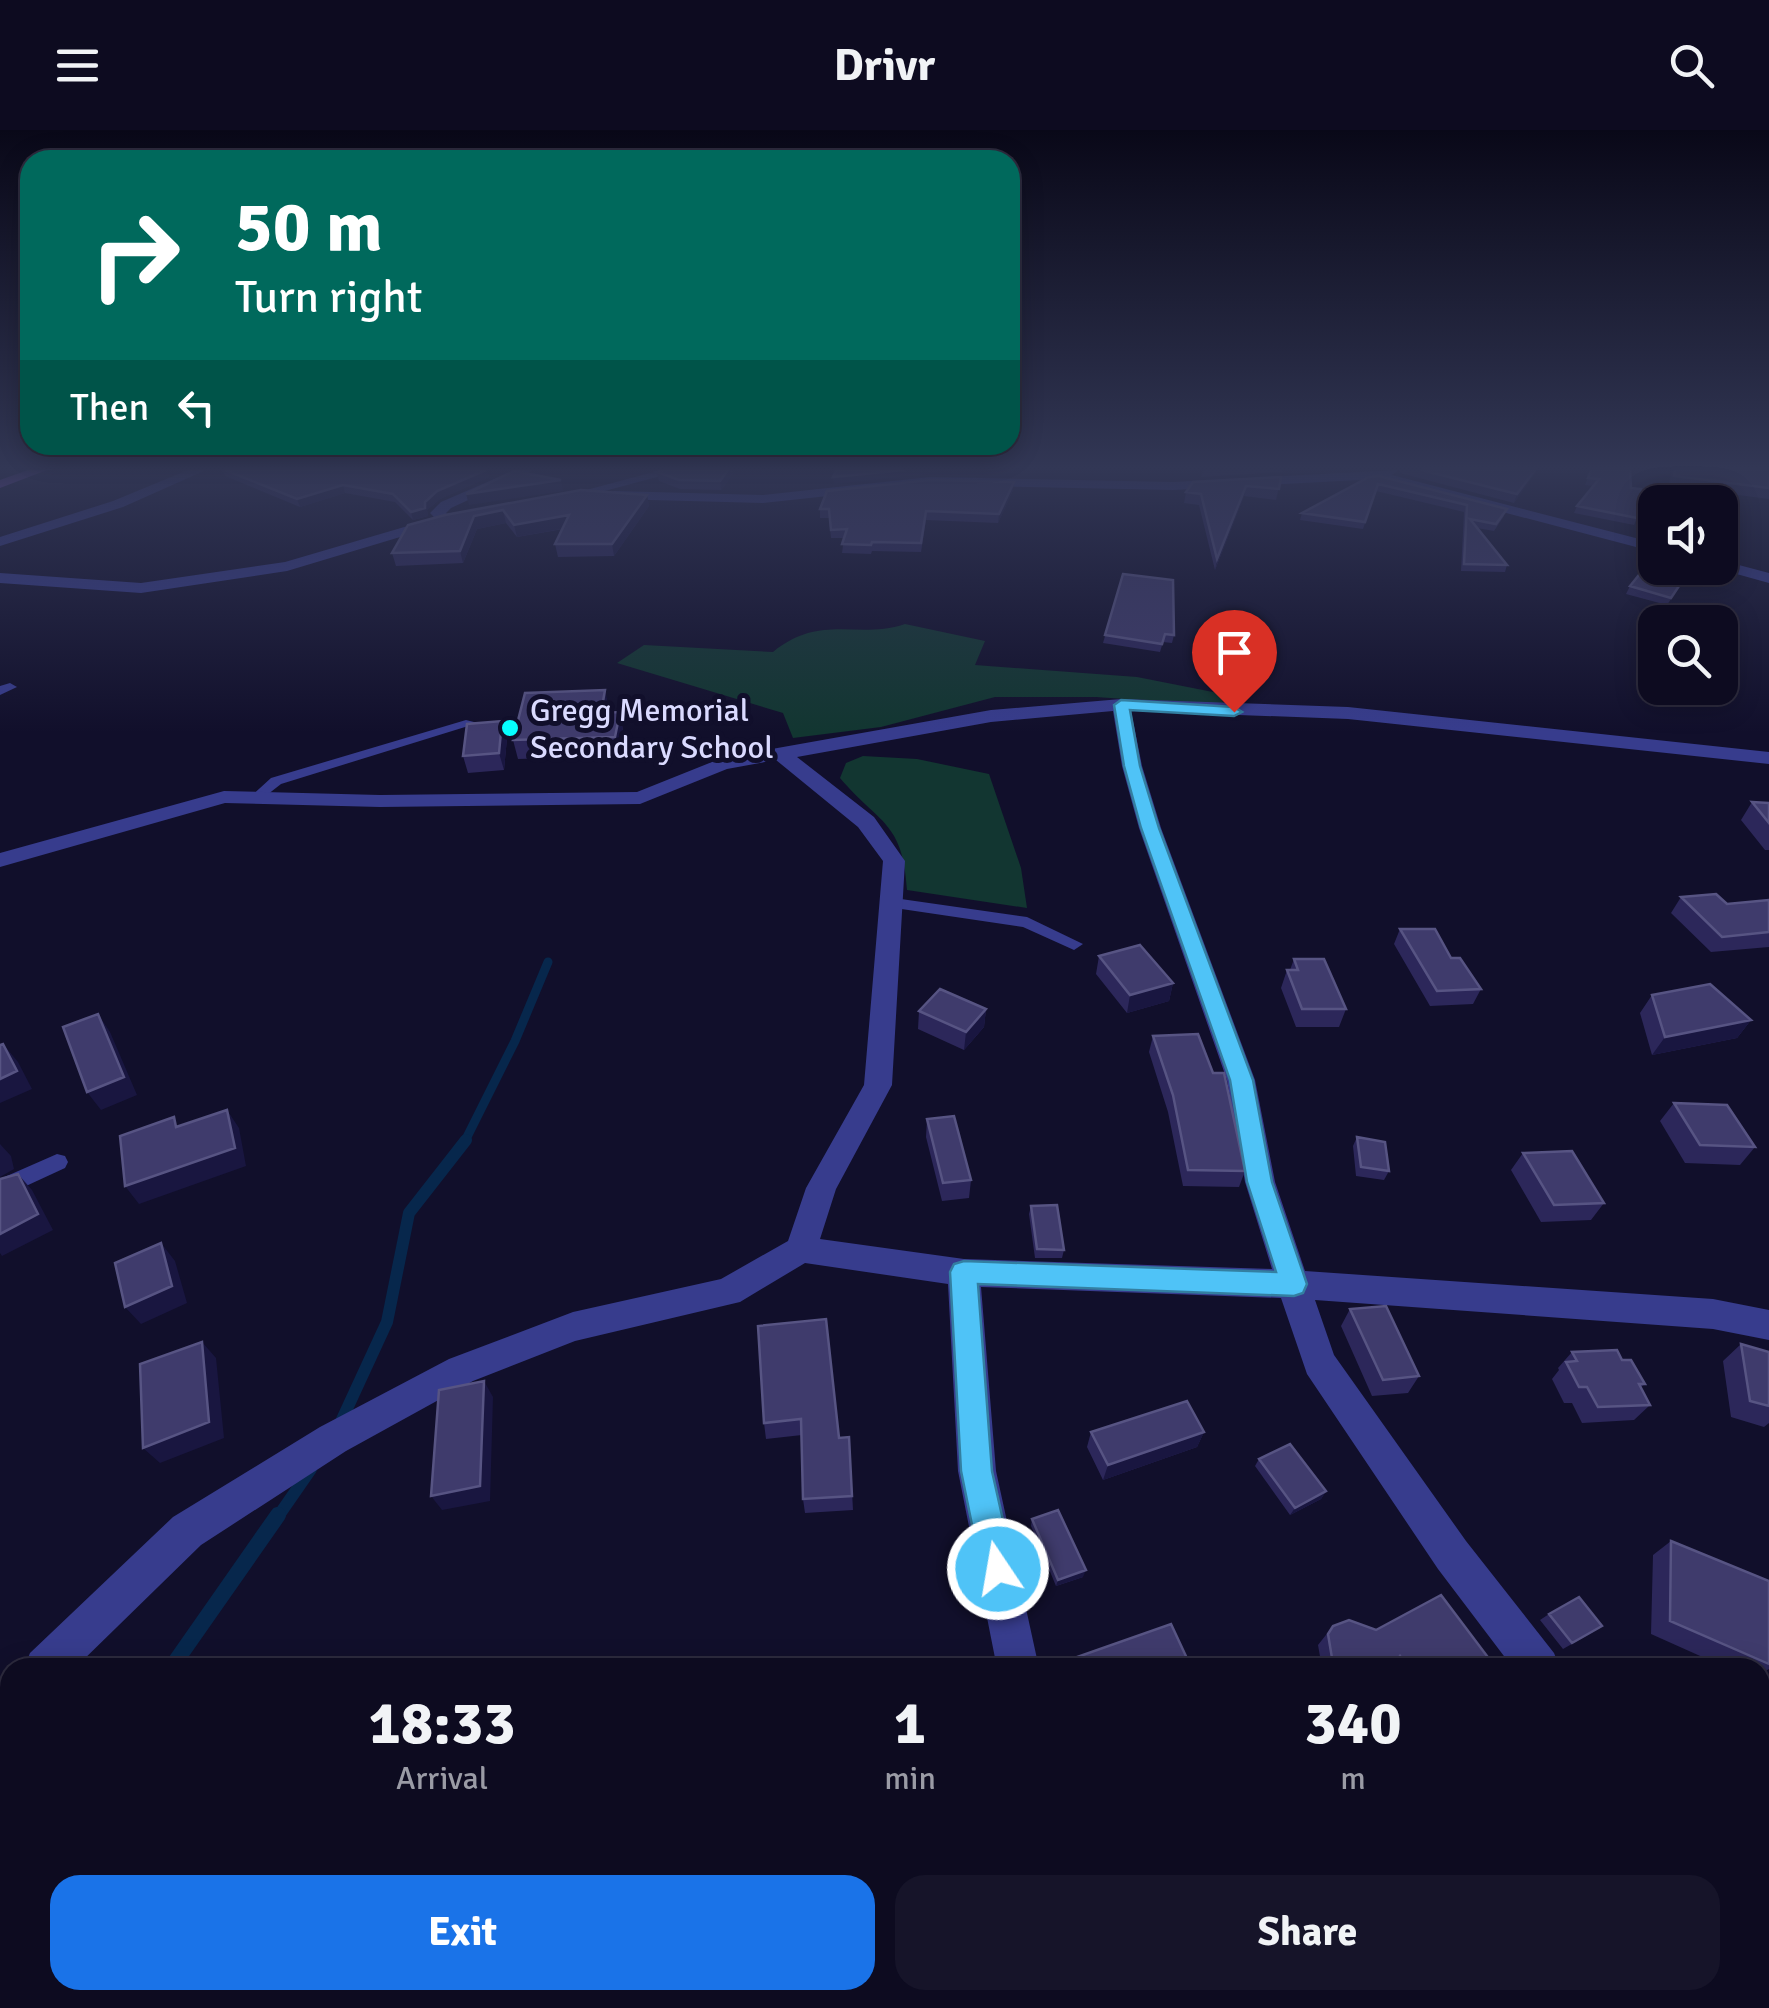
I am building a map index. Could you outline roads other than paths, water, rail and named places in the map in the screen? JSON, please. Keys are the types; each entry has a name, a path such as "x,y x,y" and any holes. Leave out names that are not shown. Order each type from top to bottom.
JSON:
{"street":[{"path":"0,578 141,588 287,566 316,558"},
{"path":"1738,570 1769,578"},
{"path":"1121,705 1132,766 1150,828 1241,1080 1260,1182 1320,1362 1452,1555 1531,1658"},
{"path":"0,860 224,798 640,798 722,764 991,716 1121,705 1405,717 1769,758"},
{"path":"781,754 866,822 894,861 894,904 878,1086 821,1188 801,1249"},
{"path":"55,1658 187,1531 333,1439 461,1370 573,1327 728,1292 801,1249 964,1272 1294,1284 1712,1314 1769,1325"},
{"path":"964,1272 977,1471 1016,1658"}],"lane":[{"path":"258,797 276,781 471,723"},
{"path":"894,904 1027,922 1074,944"},
{"path":"0,1189 57,1162"}],"waterway":[{"path":"465,1142 515,1041 548,962"},
{"path":"339,1426 387,1322 409,1213 465,1142"},
{"path":"277,1518 311,1469"},
{"path":"178,1658 278,1515"}],"place":[{"name":"Gregg Memorial Secondary School","path":"510,728"}]}
